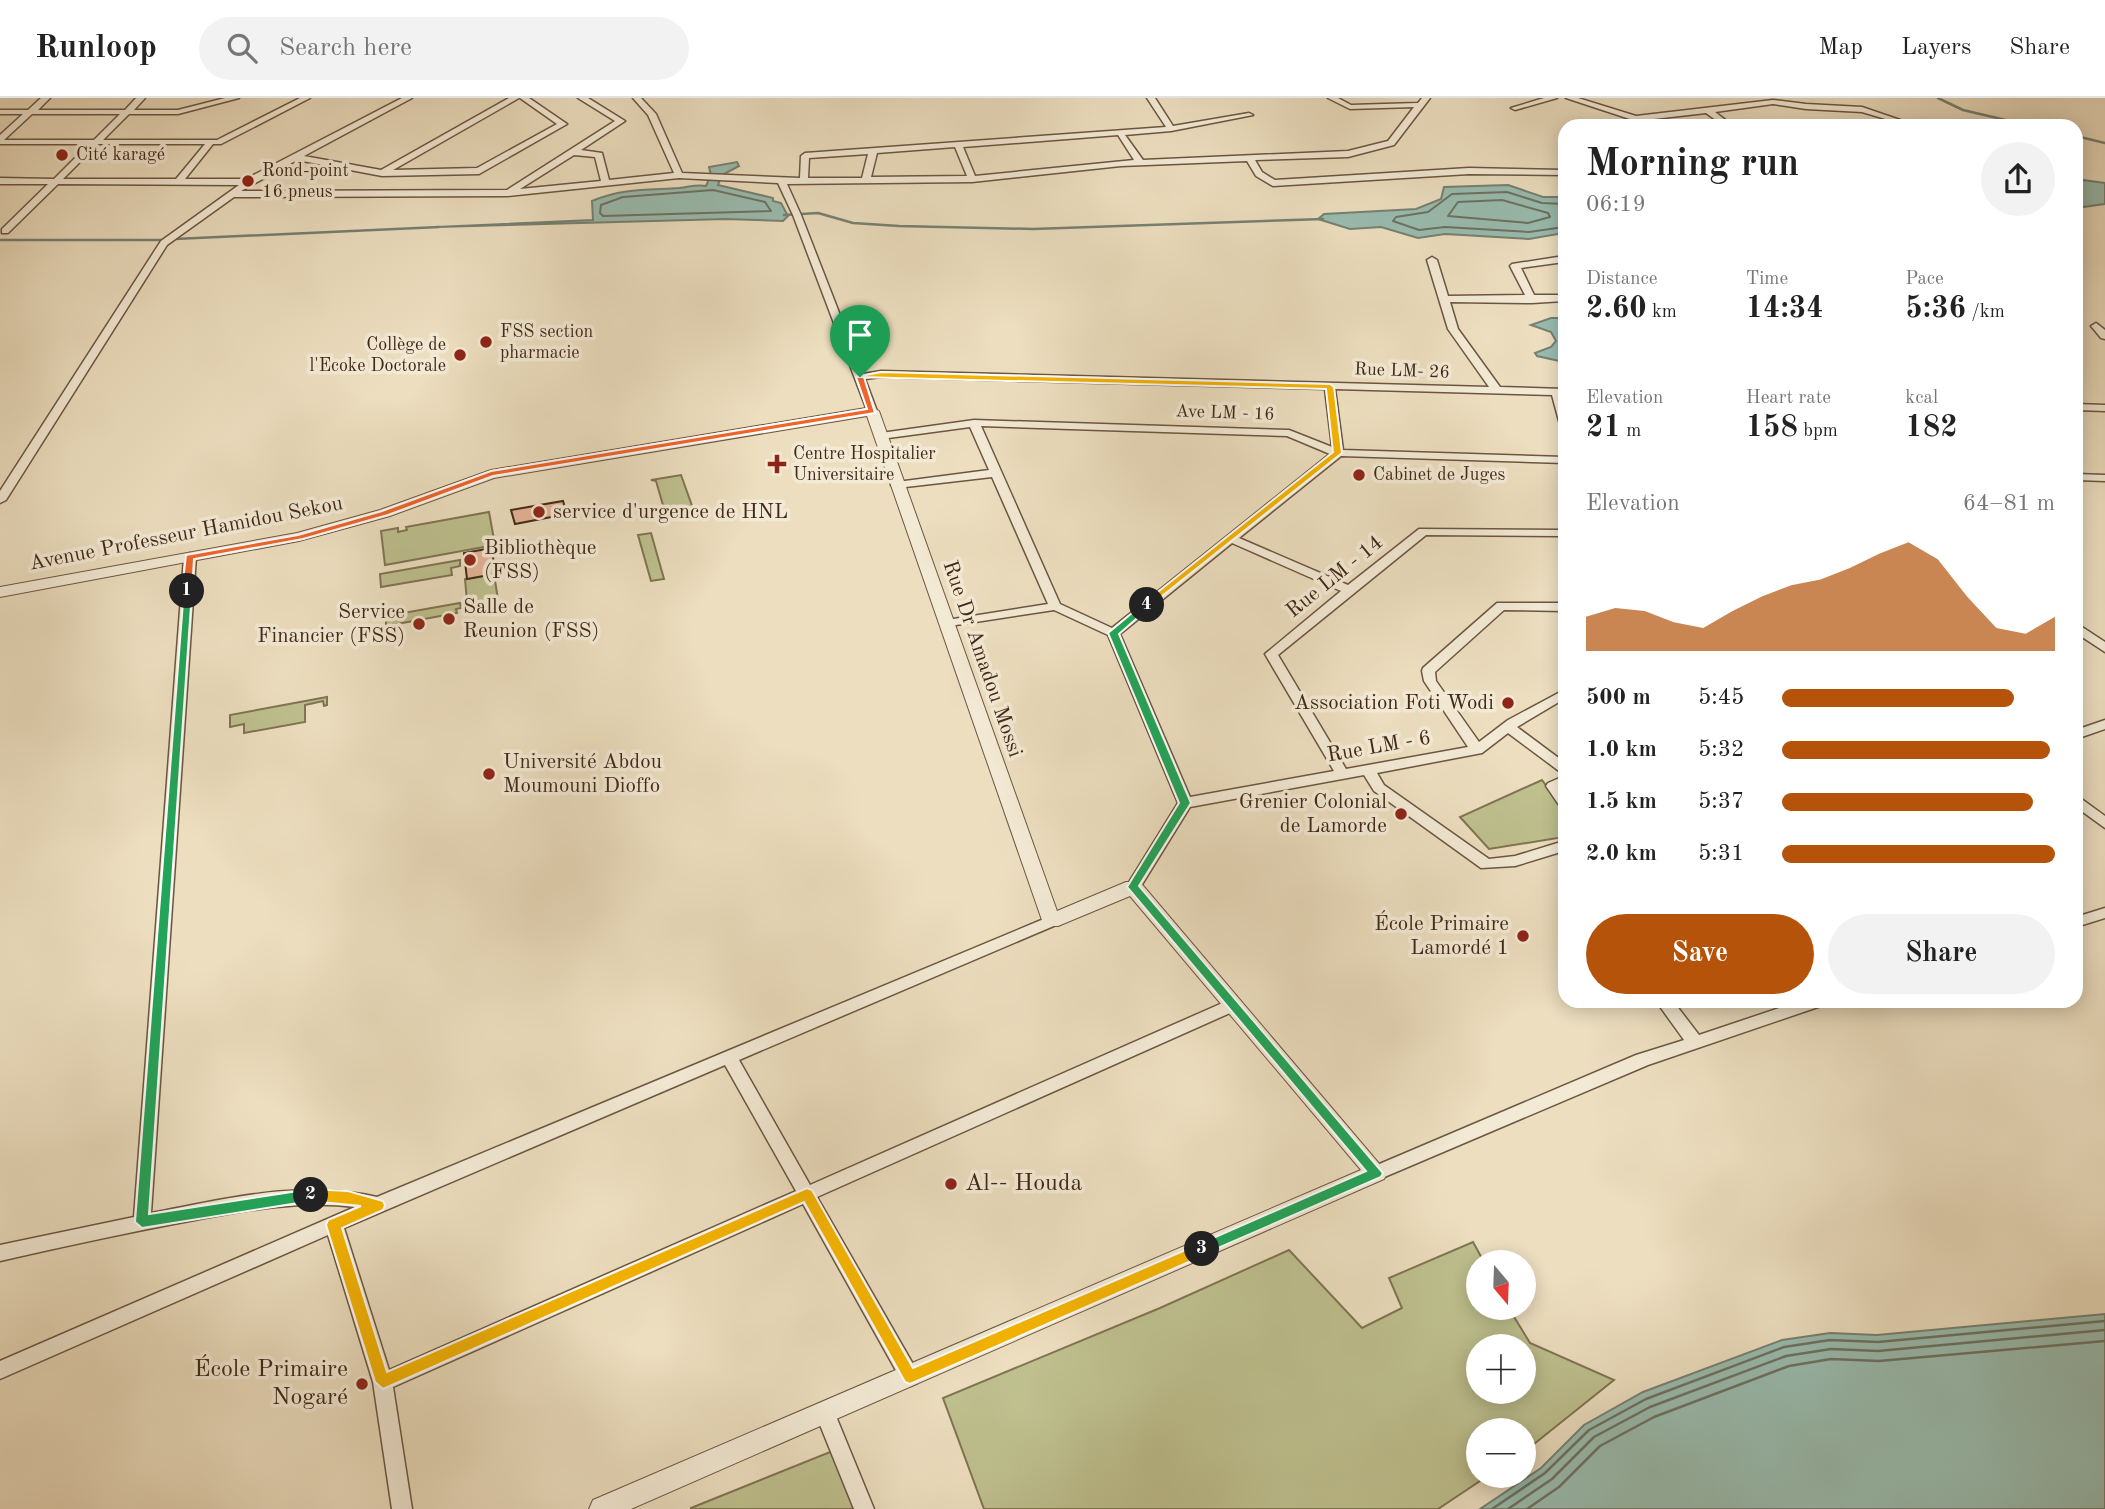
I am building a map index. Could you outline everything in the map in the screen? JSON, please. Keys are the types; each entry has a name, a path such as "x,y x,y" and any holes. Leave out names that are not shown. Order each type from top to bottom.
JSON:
{"street":[{"path":"0,140 46,98"},
{"path":"5,231 141,98"},
{"path":"0,112 178,112 235,98"},
{"path":"0,140 218,142 306,98"},
{"path":"0,500 164,243 248,182 408,98"},
{"path":"382,173 515,98"},
{"path":"297,157 382,173 484,170 563,124 524,98"},
{"path":"506,193 621,121 582,98"},
{"path":"637,98 652,114 679,174"},
{"path":"1151,98 1171,129"},
{"path":"1332,98 1350,107 1422,102"},
{"path":"1515,108 1553,98"},
{"path":"1574,99 1597,98"},
{"path":"1764,98 1773,102"},
{"path":"1574,99 1635,118 1773,102 1794,105 1861,101 1894,119"},
{"path":"1250,158 1259,174 1268,181 1324,168 1391,143 1422,102"},
{"path":"1706,109 1720,119"},
{"path":"804,181 805,156 1171,129 1249,115"},
{"path":"1121,133 1140,162"},
{"path":"179,181 211,142"},
{"path":"958,145 972,179"},
{"path":"573,152 599,155 606,183"},
{"path":"866,180 873,152"},
{"path":"231,194 506,193 679,174 780,181 972,179 1140,162 1250,158 1324,168 1558,173"},
{"path":"0,181 248,182"},
{"path":"780,181 797,216 872,411"},
{"path":"1432,260 1453,329 1496,391"},
{"path":"1532,300 1515,266 1558,260"},
{"path":"1443,299 1558,298"},
{"path":"2096,326 2105,336"},
{"name":"Rue LM- 26","path":"860,377 881,374 1558,392"},
{"path":"1113,633 1338,453 1330,387"},
{"path":"2083,407 2105,408"},
{"name":"Rue Dr Amadou Mossi","path":"872,411 1051,921"},
{"name":"Avenue Professeur Hamidou Sekou","path":"0,592 311,534 385,513 491,474 872,411"},
{"path":"974,424 1055,606"},
{"name":"Ave LM - 16","path":"881,436 974,424 1289,433 1338,453 1558,460"},
{"path":"897,485 996,473"},
{"path":"2083,477 2105,478"},
{"name":"Rue LM - 14","path":"1343,775 1271,654 1423,531 1558,533"},
{"path":"1230,538 1349,590"},
{"path":"142,1222 190,557"},
{"path":"0,1370 378,1205 1133,887 1185,803 1113,633 1055,606 947,624"},
{"path":"1477,750 1430,681 1428,671 1501,606 1558,607"},
{"path":"2083,632 2105,648"},
{"name":"Rue LM - 6","path":"1185,803 1477,750 1508,727 1558,698"},
{"path":"2083,732 2105,724"},
{"path":"1508,727 1558,764"},
{"path":"1368,770 1379,788 1486,864 1515,861 1558,851"},
{"path":"2083,806 2105,823"},
{"path":"1133,887 1376,1173"},
{"path":"2083,920 2105,913"},
{"path":"383,1382 1234,1004"},
{"path":"1669,1008 1695,1042"},
{"path":"602,1509 1642,1060 1786,1008"},
{"path":"729,1057 910,1377"},
{"path":"0,1253 142,1222 299,1195 333,1195 378,1205"},
{"path":"334,1225 383,1382 402,1509"},
{"path":"825,1415 864,1509"}],"green space":[{"path":"681,475 695,514 667,519 656,481 651,480"},
{"path":"489,512 495,545 385,565 381,531 398,528 398,532 407,530 406,527"},
{"path":"651,533 664,579 651,581 638,535"},
{"path":"460,560 460,566 451,568 452,575 381,587 380,574"},
{"path":"494,574 499,606 468,612 465,579"},
{"path":"460,603 461,608 456,609 457,613 386,626 386,616"},
{"path":"327,697 327,705 324,706 323,701 305,705 305,722 244,733 244,724 230,727 230,715"},
{"path":"1542,780 1558,802 1558,838 1489,849 1460,817"},
{"path":"1473,1242 1477,1250 1466,1250 1466,1320 1516,1320 1524,1334 1466,1334 1466,1404 1536,1404 1536,1346 1614,1380 1536,1442 1536,1418 1466,1418 1466,1488 1470,1488 1438,1509 984,1509 943,1398 1160,1308 1289,1250 1362,1328 1402,1308 1389,1278"},
{"path":"835,1450 862,1509 691,1509 691,1508"}],"water":[{"path":"737,162 739,166 722,175 718,185 773,198 773,201 781,203 788,216 783,221 726,219 436,227 593,220 592,201 625,192 706,186 711,175 709,167"},
{"path":"2083,180 2105,183 2105,204 2083,207"},
{"path":"1508,185 1543,197 1558,197 1558,234 1529,239 1445,234 1418,238 1381,227 1350,229 1318,219 1324,214 1416,209 1441,199 1444,187"},
{"path":"1558,318 1558,361 1537,356 1535,353 1551,347 1556,341 1551,332 1531,325"},
{"path":"2105,1314 2105,1509 1480,1509 1511,1488 1536,1488 1536,1471 1584,1425 1643,1392 1782,1340 1830,1333 1877,1335"}],"building":[{"name":"service d'urgence de HNL","path":"563,501 567,514 515,524 511,510"},
{"path":"492,548 495,574 467,579 464,553"}],"waterway":[{"path":"1938,98 1963,110 2001,119"},
{"path":"2083,138 2105,143"},
{"path":"784,215 818,213 853,223 899,226 1033,229 1323,219"},
{"path":"175,239 439,227"},
{"path":"0,240 161,240"}],"place":[{"name":"Cité karagé","path":"62,155"},
{"name":"Rond-point 16 pneus","path":"248,181"},
{"name":"FSS section pharmacie","path":"486,342"},
{"name":"Collège de l'Ecoke Doctorale","path":"460,355"},
{"name":"Centre Hospitalier Universitaire","path":"777,464"},
{"name":"Cabinet de Juges","path":"1359,475"},
{"name":"service d'urgence de HNL","path":"539,512"},
{"name":"Bibliothèque (FSS)","path":"470,560"},
{"name":"Salle de Reunion (FSS)","path":"449,619"},
{"name":"Service Financier (FSS)","path":"419,624"},
{"name":"Association Foti Wodi","path":"1508,703"},
{"name":"Université Abdou Moumouni Dioffo","path":"489,774"},
{"name":"Grenier Colonial de Lamorde","path":"1401,814"},
{"name":"École Primaire Lamordé 1","path":"1523,936"},
{"name":"Al-- Houda","path":"951,1184"},
{"name":"École Primaire Nogaré","path":"362,1384"}],"route":[{"path":"881,374 1330,387 1338,453 1113,633 1185,803 1133,887 1376,1173 910,1377 807,1194 383,1382 334,1225 378,1205 333,1195 299,1195 142,1222 190,557 299,537 385,513 491,474 872,411 860,377 881,374"}]}
